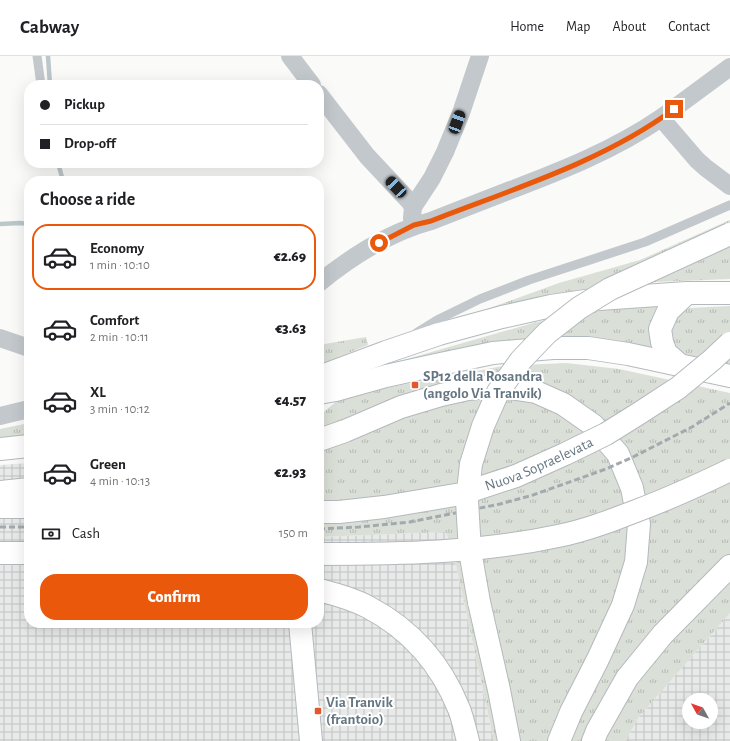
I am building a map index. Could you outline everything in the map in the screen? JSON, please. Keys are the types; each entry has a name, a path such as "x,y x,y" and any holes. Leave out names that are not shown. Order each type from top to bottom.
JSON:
{"main road":[{"path":"509,741 479,602 470,551 467,502 471,464 483,426 498,392 521,360 552,328 579,308 610,289 730,234"},
{"path":"681,366 666,353 662,342 660,329 668,311 687,293"},
{"path":"324,375 439,334 550,306 599,299 687,293 730,293"},
{"name":"Nuova Sopraelevata","path":"324,512 339,512 384,507 461,494 516,476 606,434 678,388 730,343"},
{"path":"328,392 386,376 486,355 552,348 588,348 628,354 730,376"},
{"path":"324,438 401,407 441,395 468,389 496,386 536,392 563,404 593,425 618,454 632,488 639,524 636,562 623,605 571,712 560,741"},
{"path":"0,449 24,447"},
{"path":"324,554 438,552 508,546 559,536 601,525 696,487 730,470"},
{"path":"0,492 24,490"},
{"path":"0,506 24,507"},
{"path":"0,552 24,553"},
{"path":"593,741 597,731 627,678 663,634 730,566"},
{"path":"324,591 366,606 388,619 409,636 430,657 445,680 460,710 468,741"},
{"path":"300,628 311,741"}],"street":[{"path":"290,56 308,80"},
{"path":"414,225 412,218 413,207 432,178 445,152 461,113 480,56"},
{"path":"324,279 366,249 414,225 431,221 541,179 568,168 623,141 661,118 730,67"},
{"path":"324,100 367,156 413,207"},
{"path":"661,118 706,168 730,186"},
{"path":"0,338 24,346"},
{"path":"0,416 24,410"}],"lane":[{"path":"37,56 40,80"},
{"path":"386,352 437,320 480,298 529,280 645,242 729,206"}],"shaded area":[{"path":"24,463 24,628 324,628 324,537 446,532 454,556 494,741 0,741 0,465"},
{"path":"730,613 730,741 625,741 639,717"}],"green space":[{"path":"730,220 730,279 656,282 589,289 473,314 559,283 640,260"},
{"path":"663,304 656,350 386,365 533,323 592,310"},
{"path":"730,306 730,365 681,354 671,343 669,333 677,314 689,308"},
{"path":"366,337 368,345 324,363 324,344"},
{"path":"566,363 619,369 730,393 730,613 639,717 625,741 494,741 454,556 446,532 324,537 324,412 344,395 503,366"},
{"path":"24,424 24,436 0,439 0,429"}],"waterway":[{"path":"48,56 50,80"},
{"path":"59,168 62,176"},
{"path":"0,224 24,223"}],"railway":[{"path":"324,529 410,522 500,504 533,495 606,469 633,457 692,427 730,403"},
{"path":"0,527 24,527"}],"place":[{"name":"SP12 della Rosandra (angolo Via Tranvik)","path":"415,385"},
{"name":"Via Tranvik (frantoio)","path":"318,711"}],"route":[{"path":"379,243 414,225 431,221 568,168 623,141 654,123 674,109"}]}
